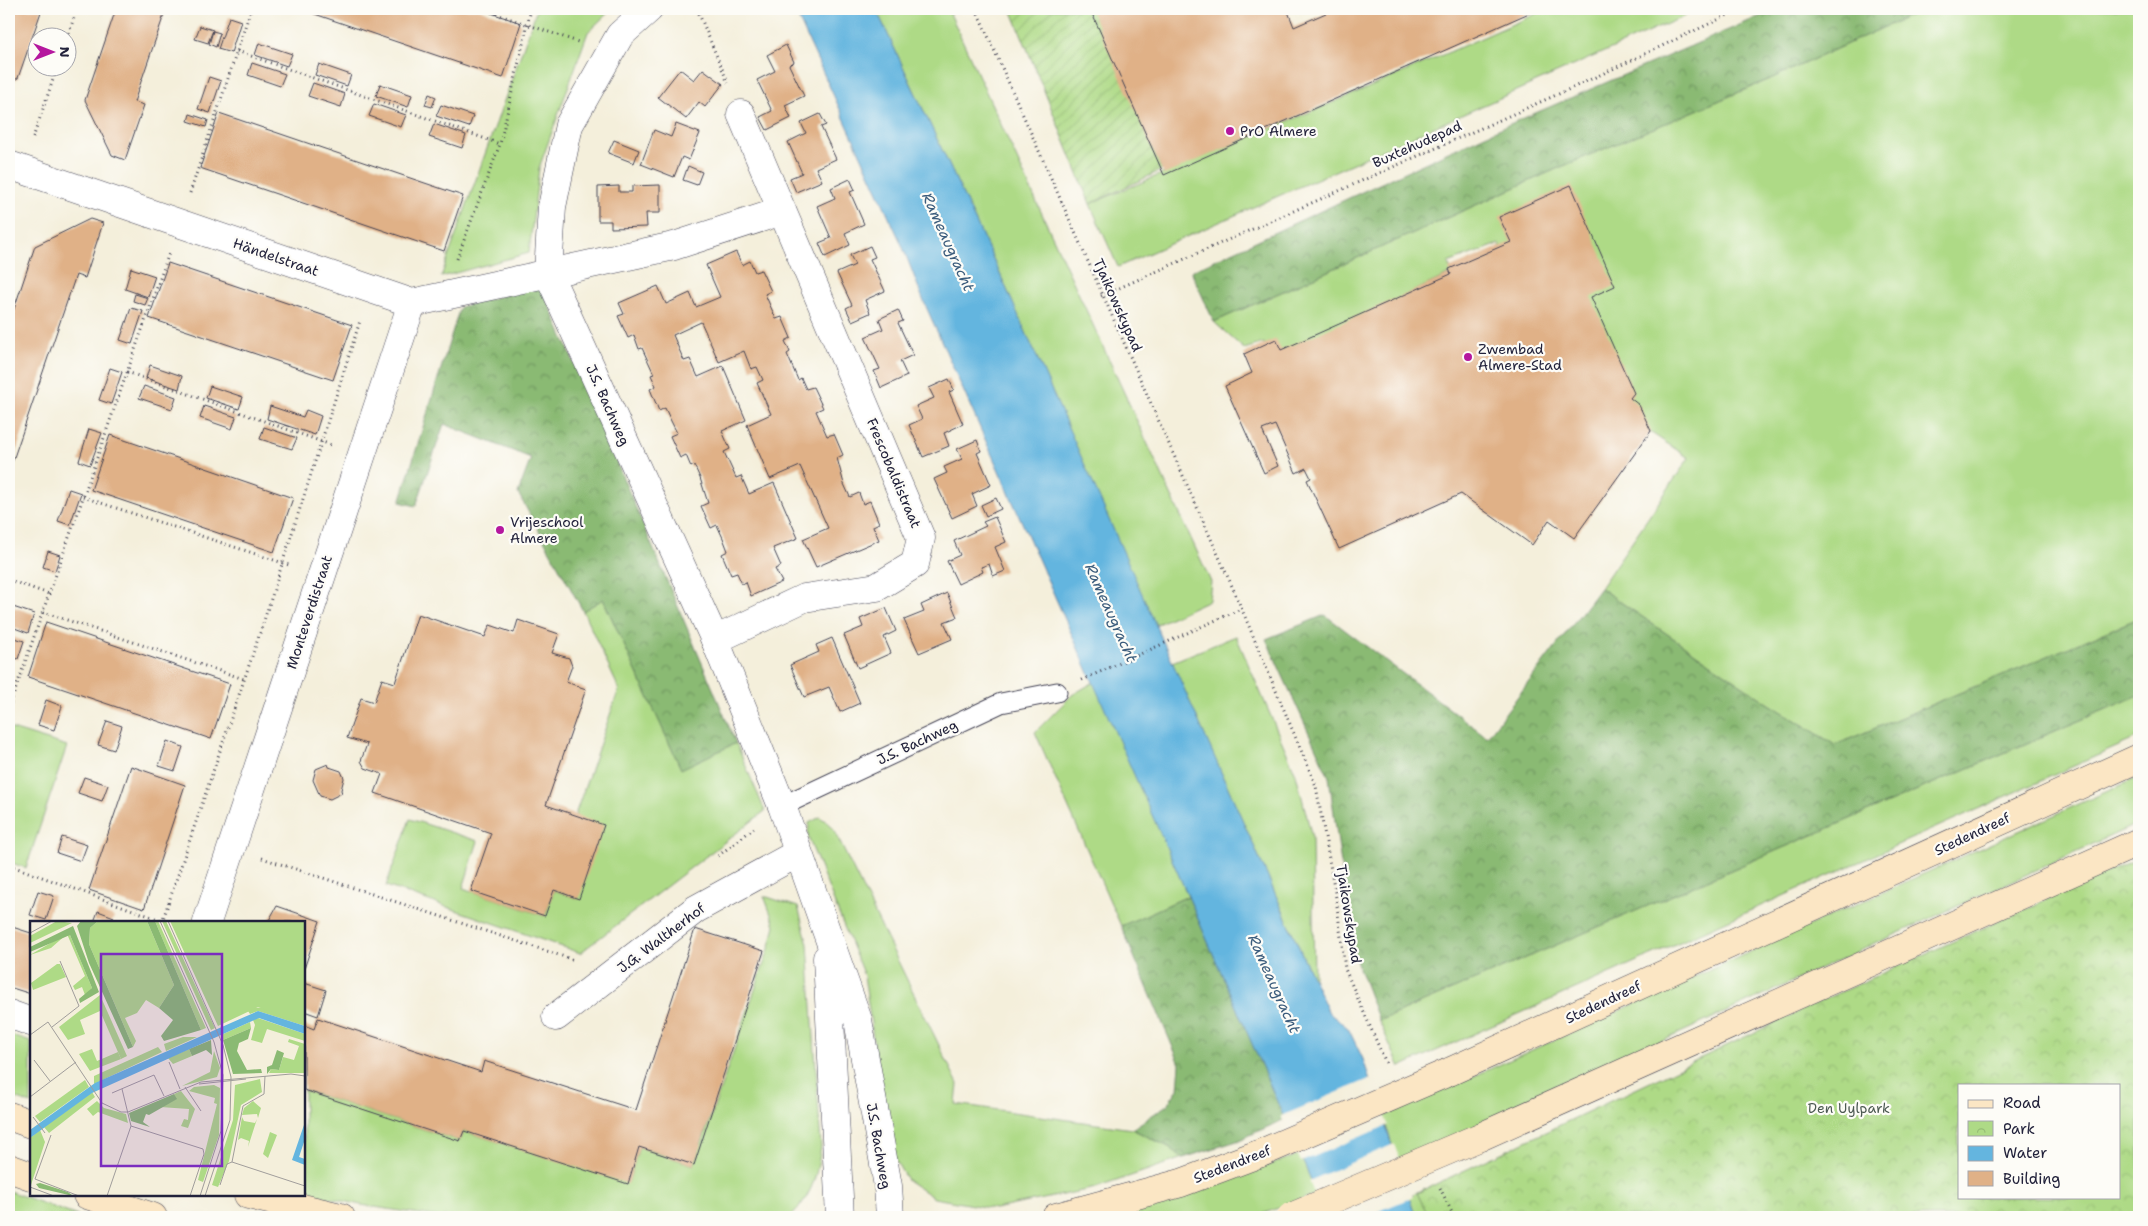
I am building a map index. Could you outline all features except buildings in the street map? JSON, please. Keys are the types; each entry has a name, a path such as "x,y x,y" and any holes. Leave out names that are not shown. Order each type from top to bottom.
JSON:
{"main road":[{"name":"Stedendreef","path":"1056,1217 1181,1183 1261,1153 1449,1072 2139,758"},
{"path":"1290,1217 1480,1137 2139,842"},
{"path":"9,1116 30,1124"},
{"path":"9,1168 30,1176"},
{"path":"90,1196 153,1217"},
{"path":"252,1196 341,1217"}],"street":[{"name":"J.S. Bachweg","path":"649,9 620,35 568,125 552,207 548,273 715,640 782,806 858,1020 888,1186 890,1217"},
{"name":"Frescobaldistraat","path":"715,640 804,598 876,587 915,564 921,538 741,114"},
{"name":"Händelstraat","path":"9,165 412,304"},
{"path":"412,304 674,246 782,211"},
{"name":"Monteverdistraat","path":"207,921 412,304"},
{"name":"J.G. Waltherhof","path":"556,1017 696,909 798,853"},
{"name":"J.S. Bachweg","path":"826,932 840,1217"},
{"path":"9,1014 30,1022"}],"lane":[{"name":"J.S. Bachweg","path":"782,806 1001,703 1057,692"}],"path":[{"path":"70,28 77,9"},
{"path":"9,708 180,223 251,9"},
{"path":"482,9 609,53"},
{"path":"444,296 500,144 532,9"},
{"path":"697,9 741,114"},
{"name":"Tjaikowskypad","path":"976,9 1101,296 1241,609 1316,786 1336,898 1345,969 1387,1066"},
{"name":"Buxtehudepad","path":"1101,296 1572,88 1741,9"},
{"path":"237,51 500,144"},
{"path":"163,921 322,442 370,289"},
{"path":"127,372 361,456"},
{"path":"83,497 321,575"},
{"path":"9,580 49,594"},
{"path":"1057,692 1184,633 1241,609"},
{"path":"43,612 244,679"},
{"path":"713,860 782,806"},
{"path":"232,848 583,963"},
{"path":"9,865 160,921"},
{"path":"1437,1181 1454,1217"}],"green space":[{"path":"537,9 612,9 588,32 539,168 529,253 441,277"},
{"path":"876,9 948,9 1211,582 1209,600 1155,625 996,265"},
{"path":"1011,9 1092,9 1162,170 1090,204"},
{"path":"1547,9 1701,9 1118,267 1090,204 1372,86"},
{"path":"1777,9 1924,9 1768,80 1561,167 1214,322 1191,271 1496,130"},
{"path":"1924,9 2139,9 2139,618 1835,745 1768,703 1600,588 1689,458 1555,369 1499,244 1448,263 1452,273 1274,357 1264,343 1244,349 1214,322 1561,167 1768,80"},
{"path":"541,285 736,743 681,769 603,599 583,611 518,493 531,458 444,424 416,506 400,502 460,307"},
{"path":"1600,588 1768,703 1835,745 2139,618 2139,695 1379,1021 1353,952 1329,777 1266,639 1325,615 1487,737"},
{"path":"603,599 681,768 736,743 765,811 580,953 386,886 410,819 478,841 463,888 545,916 554,890 579,899 575,815 619,689 583,611"},
{"path":"1236,636 1296,774 1312,837 1314,981 1172,662"},
{"path":"1094,682 1188,896 1121,926 1035,732 1072,695"},
{"path":"2139,695 2139,737 1400,1067 1379,1021"},
{"path":"9,728 67,746 26,868 9,862"},
{"path":"2139,777 2139,823 1398,1162 1383,1117"},
{"path":"820,817 832,826 958,1084 956,1104 1132,1129 1169,1147 1183,1158 1096,1188 995,1209 934,1198 907,1180 890,1151 864,976 808,837 809,823"},
{"name":"Den Uylpark","path":"2139,858 2139,1217 1429,1217 1417,1193 1825,999"},
{"path":"764,896 798,907 808,944 821,1147 818,1167 808,1194 797,1210 789,1217 440,1217 361,1205 305,1192 305,1090 460,1141 464,1131 628,1183 639,1147 694,1165 770,946 775,925"},
{"path":"1188,896 1285,1119 1237,1141 1183,1158 1169,1147 1132,1129 1167,1105 1178,1089 1180,1064 1121,926"},
{"path":"9,1035 30,1042 30,1104 9,1096"},
{"path":"1300,1154 1317,1194 1254,1217 1109,1217 1188,1194"},
{"path":"1425,1188 1440,1217 1416,1217 1409,1196"},
{"path":"9,1191 80,1217 9,1217"}],"water":[{"name":"Rameaugracht","path":"794,9 876,9 996,265 1314,981 1329,1013 1348,1028 1363,1059 1416,1217 1327,1217 1188,896 924,302 902,245"}],"pier":[{"path":"1372,1078 1388,1125 1301,1162 1281,1116"},
{"path":"1394,1144 1413,1197 1365,1217 1324,1217 1309,1181"}],"place":[{"name":"PrO Almere","path":"1230,131"},
{"name":"Zwembad Almere-Stad","path":"1468,357"},
{"name":"Vrijeschool Almere","path":"500,530"}]}
